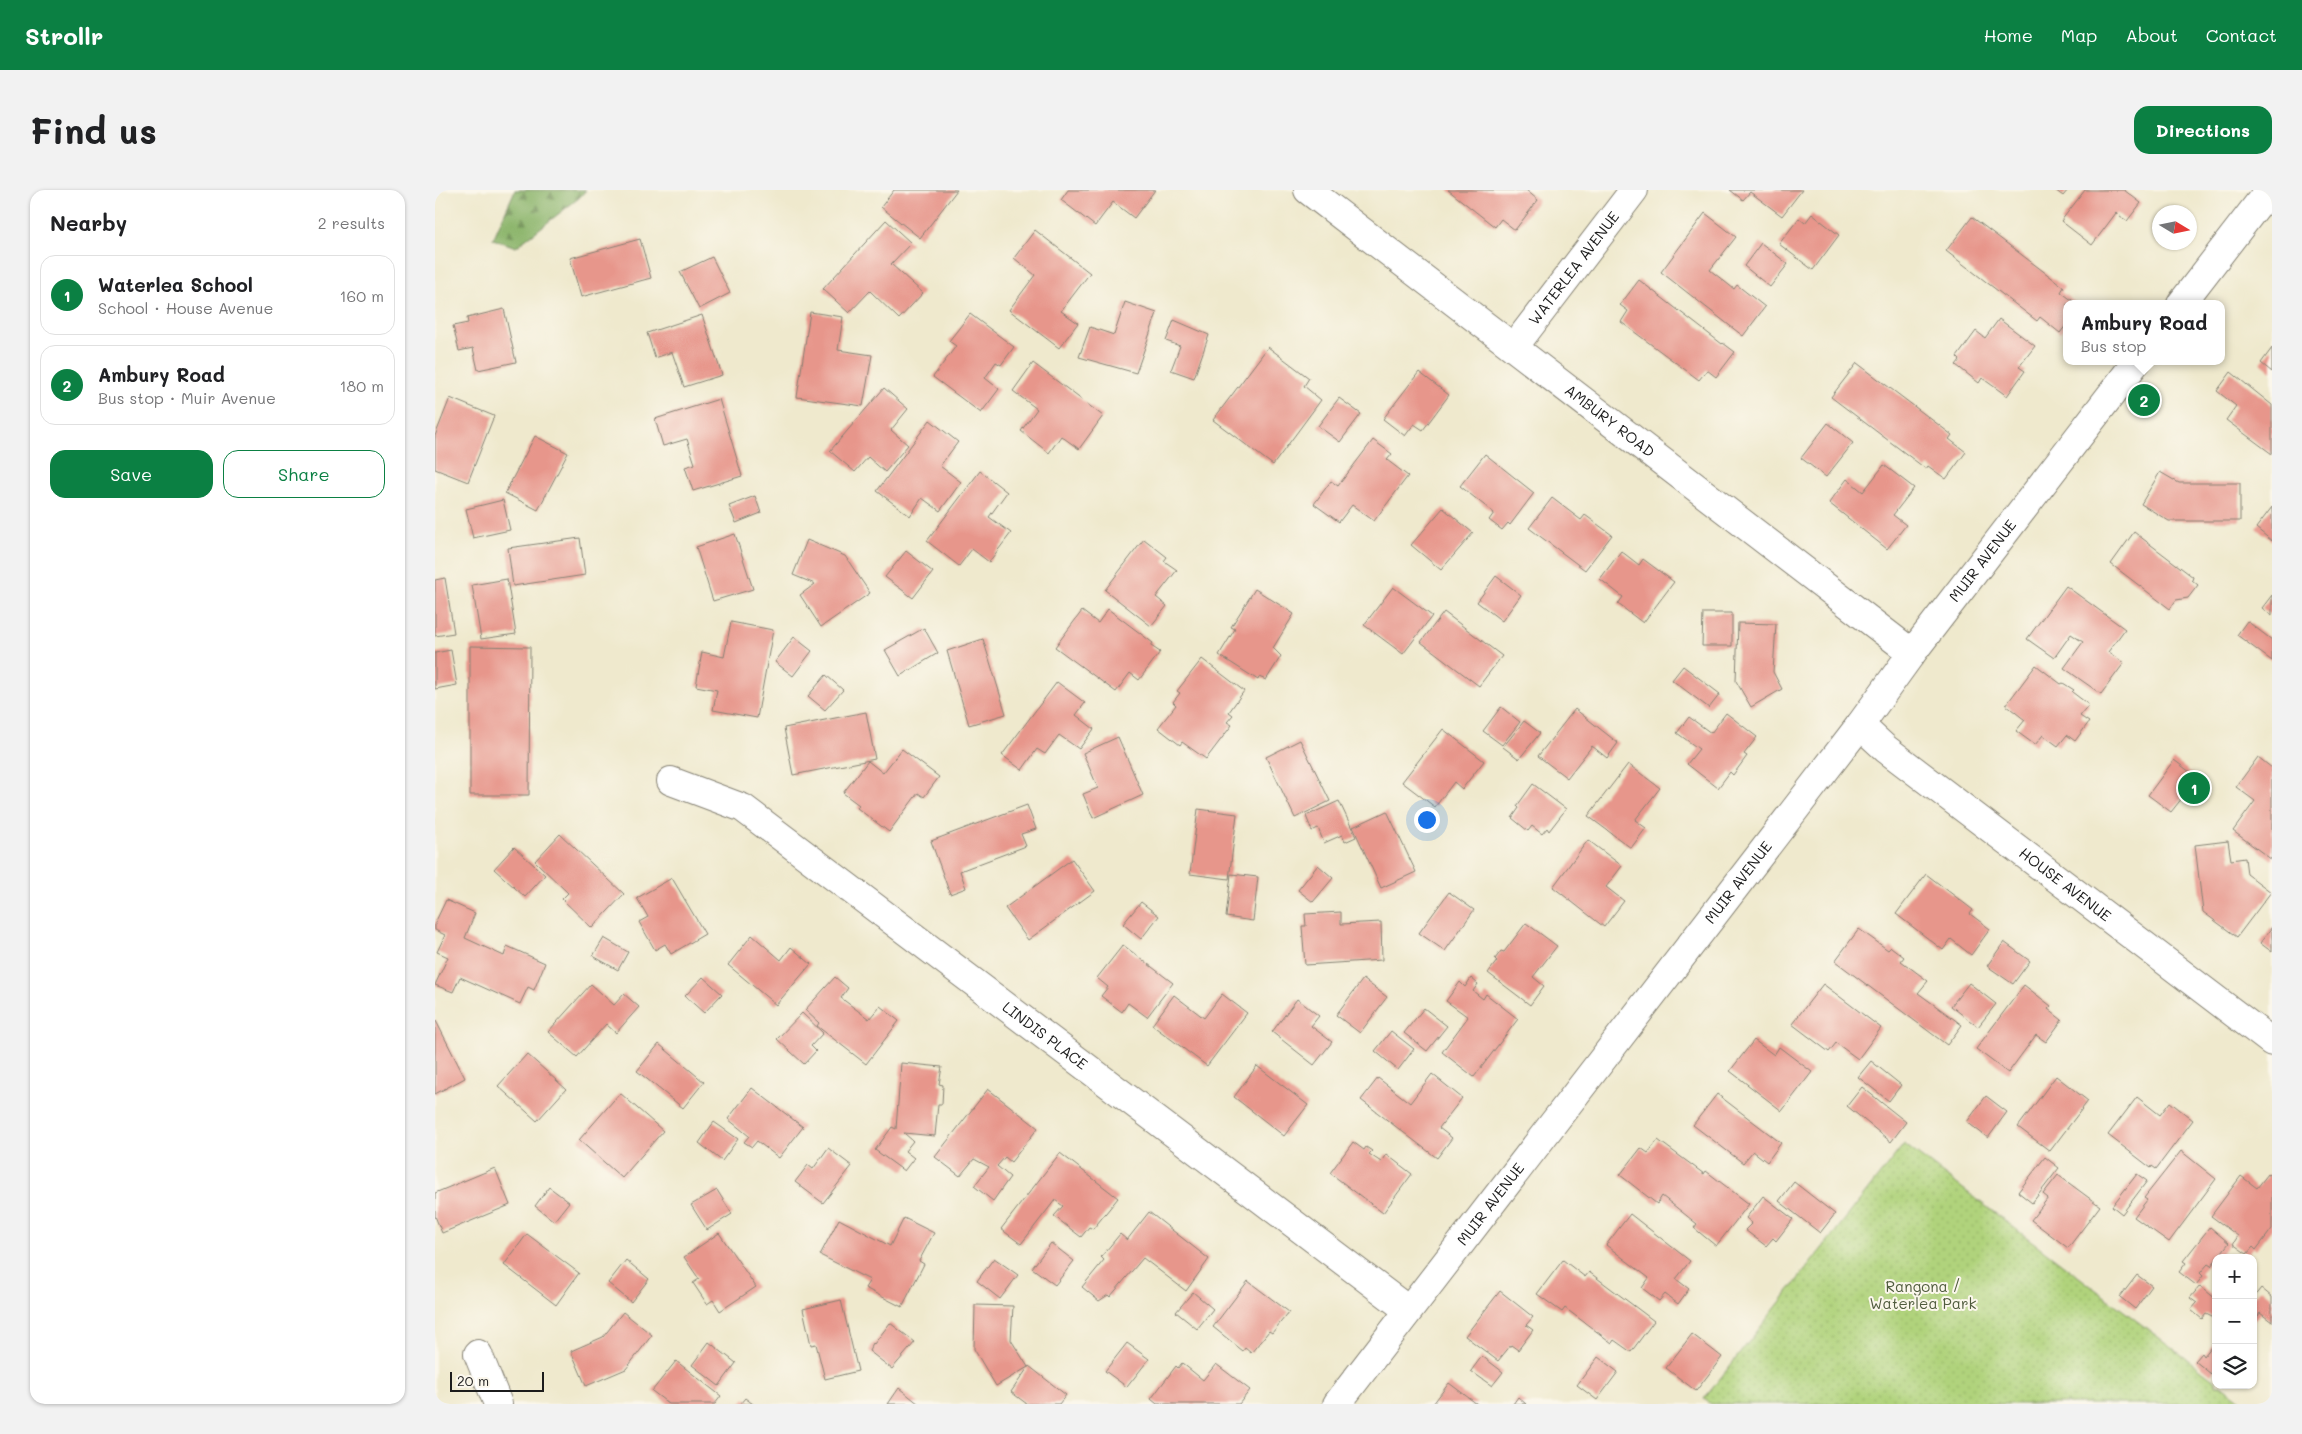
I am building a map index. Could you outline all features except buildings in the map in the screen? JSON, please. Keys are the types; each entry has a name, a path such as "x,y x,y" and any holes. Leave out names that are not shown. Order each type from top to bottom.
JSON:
{"street":[{"name":"AMBURY ROAD","path":"1307,190 1912,653"},
{"name":"WATERLEA AVENUE","path":"1514,347 1634,190"},
{"path":"2184,300 2269,190"},
{"name":"MUIR AVENUE","path":"1337,1404 1860,725 1912,653 2134,365"},
{"name":"HOUSE AVENUE","path":"1860,725 1886,749 2272,1042"},
{"name":"LINDIS PLACE","path":"671,781 743,808 1408,1310"},
{"path":"478,1354 498,1404"}],"green space":[{"path":"515,190 586,190 579,198 516,247 493,239"},
{"name":"Rangona / Waterlea Park","path":"1904,1144 2212,1378 2212,1389 2226,1389 2246,1404 1711,1404 1704,1399"}],"place":[{"name":"Ambury Road","path":"2144,400"},
{"name":"Waterlea School","path":"2194,788"}]}
